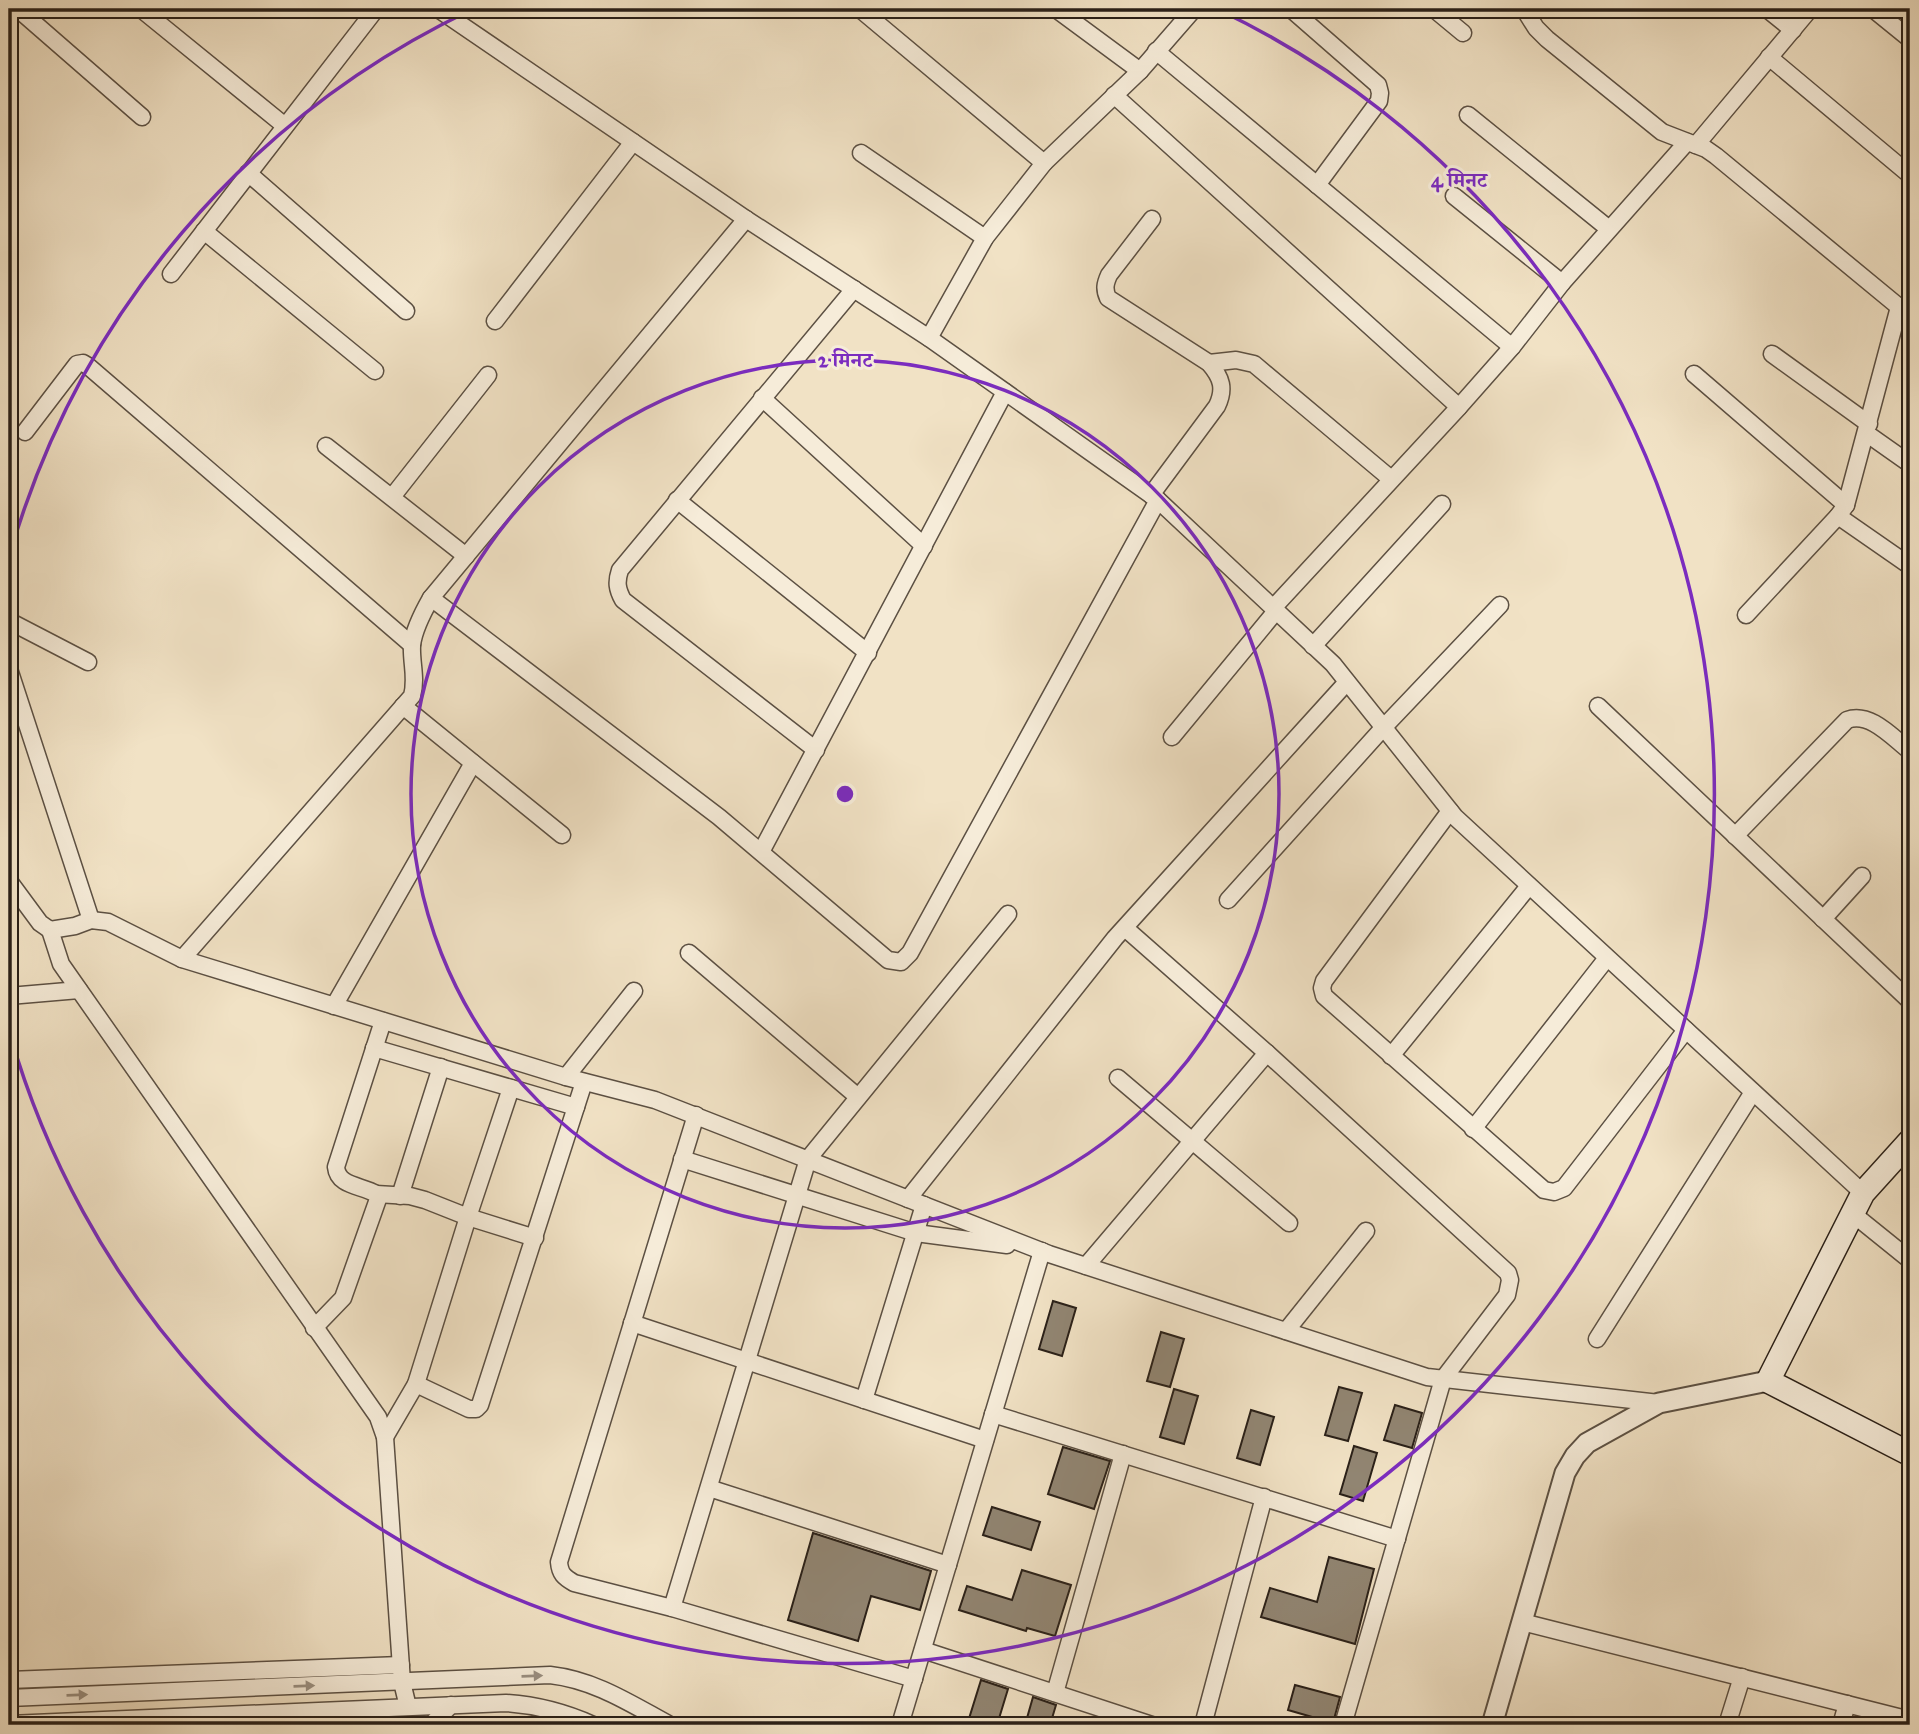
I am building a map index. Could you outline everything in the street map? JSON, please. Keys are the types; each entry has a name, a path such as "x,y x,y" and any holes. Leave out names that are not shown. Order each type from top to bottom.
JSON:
{"main road":[{"path":"1908,1146 1863,1193 1768,1381 1910,1454"}],"street":[{"path":"18,9 142,117"},
{"path":"141,9 285,126"},
{"path":"170,274 376,9"},
{"path":"438,9 746,219 929,338 1154,497 1313,646 1347,682 1450,811 1863,1193"},
{"path":"1056,9 1140,71"},
{"path":"929,338 985,238 1044,163 1140,71 1194,9"},
{"path":"1291,9 1378,85 1380,93 1379,101 1317,186"},
{"path":"1434,9 1463,33"},
{"path":"1524,9 1547,39 1662,132 1716,156 1905,312 1842,511 1746,615"},
{"path":"1767,9 1793,30"},
{"path":"1172,737 1274,609 1459,407 1609,229 1692,144 1810,9"},
{"path":"1873,9 1910,39"},
{"path":"869,12 1044,163"},
{"path":"1156,51 1512,347"},
{"path":"1769,57 1910,175"},
{"path":"1114,95 1459,407"},
{"path":"1468,115 1609,229"},
{"path":"495,321 634,142"},
{"path":"861,153 985,238"},
{"path":"248,173 406,311"},
{"path":"1454,196 1562,283"},
{"path":"182,959 412,696 416,683 412,645 422,612 431,598 746,219"},
{"path":"431,598 719,817 888,960 901,962 910,953 1154,497 1223,394 1222,383 1209,363 1108,298 1105,291 1109,275 1152,219"},
{"path":"204,231 376,371"},
{"path":"816,750 623,600 618,592 617,581 620,570 854,289"},
{"path":"1772,354 1910,464"},
{"path":"1209,363 1236,360 1254,364 1391,479"},
{"path":"25,432 76,365 82,363 88,366 412,645"},
{"path":"1694,373 1842,511 1910,566"},
{"path":"391,497 488,375"},
{"path":"761,852 1005,392"},
{"path":"762,398 924,546"},
{"path":"326,446 466,556"},
{"path":"677,500 868,653"},
{"path":"1313,646 1443,504"},
{"path":"1228,900 1500,605"},
{"path":"9,621 88,662"},
{"path":"9,669 91,920"},
{"path":"908,1199 1125,928 1347,682"},
{"path":"403,706 562,835"},
{"path":"1598,706 1910,1001"},
{"path":"1735,836 1847,720 1855,717 1873,722 1910,751"},
{"path":"334,1006 473,764"},
{"path":"1450,811 1324,981 1321,988 1324,996 1544,1190 1554,1192 1564,1188 1686,1030"},
{"path":"1823,919 1862,876"},
{"path":"9,881 40,923 50,930 61,964 379,1417 385,1437 402,1674 408,1707"},
{"path":"1391,1056 1529,886"},
{"path":"673,1608 808,1159 1008,914"},
{"path":"50,930 91,920 108,922 182,959 566,1077 655,1100 1038,1250 1427,1377 1658,1403 1768,1381"},
{"path":"1125,928 1267,1053 1508,1273 1510,1280 1507,1295 1443,1379 1343,1725"},
{"path":"689,953 858,1097"},
{"path":"1474,1129 1607,958"},
{"path":"9,996 79,990"},
{"path":"566,1077 634,991"},
{"path":"383,1021 336,1167 337,1175 342,1181 376,1194 425,1200 535,1238"},
{"path":"374,1048 576,1107"},
{"path":"1086,1266 1267,1053"},
{"path":"400,1196 440,1067"},
{"path":"1118,1078 1289,1223"},
{"path":"416,1384 469,1409 476,1409 480,1405 584,1082"},
{"path":"385,1437 416,1384 511,1088"},
{"path":"1597,1339 1753,1092"},
{"path":"696,1115 559,1562 559,1571 574,1583 673,1608 914,1679"},
{"path":"682,1159 916,1233 1038,1250"},
{"path":"314,1328 343,1298 378,1199 376,1194"},
{"path":"864,1400 925,1205"},
{"path":"1853,1214 1910,1260"},
{"path":"1286,1331 1366,1231"},
{"path":"900,1725 993,1414 1038,1250"},
{"path":"632,1323 985,1440"},
{"path":"1492,1725 1565,1473 1587,1443 1658,1403"},
{"path":"993,1414 1397,1539"},
{"path":"1055,1693 1123,1454"},
{"path":"709,1488 948,1564"},
{"path":"1203,1725 1264,1497"},
{"path":"1522,1622 1910,1720"},
{"path":"923,1650 1152,1725"},
{"path":"9,1698 402,1674"},
{"path":"9,1680 402,1674 550,1675 598,1687 670,1725"},
{"path":"1727,1725 1742,1677"},
{"path":"9,1724 451,1705 533,1704 563,1712 593,1725"},
{"path":"1841,1725 1847,1704"},
{"path":"431,1725 451,1705"}],"building":[{"path":"1053,1301 1076,1308 1062,1356 1039,1349"},
{"path":"1161,1332 1184,1339 1170,1387 1147,1381"},
{"path":"1339,1387 1362,1393 1348,1441 1325,1435"},
{"path":"1174,1389 1198,1396 1184,1444 1160,1437"},
{"path":"1395,1405 1422,1413 1412,1448 1384,1440"},
{"path":"1251,1410 1274,1417 1260,1465 1237,1458"},
{"path":"1354,1446 1377,1453 1363,1501 1340,1494"},
{"path":"1063,1447 1110,1461 1094,1509 1048,1494"},
{"path":"992,1507 1040,1522 1031,1550 983,1535"},
{"path":"813,1533 931,1571 920,1610 871,1596 858,1641 788,1620"},
{"path":"1329,1557 1374,1569 1355,1644 1261,1617 1270,1588 1317,1602"},
{"path":"1022,1570 1071,1585 1055,1636 1027,1628 1026,1631 959,1610 967,1586 1012,1600"},
{"path":"981,1680 1008,1689 997,1725 967,1725"},
{"path":"1295,1685 1340,1697 1333,1723 1288,1710"},
{"path":"1033,1697 1056,1705 1050,1725 1025,1725"}]}
